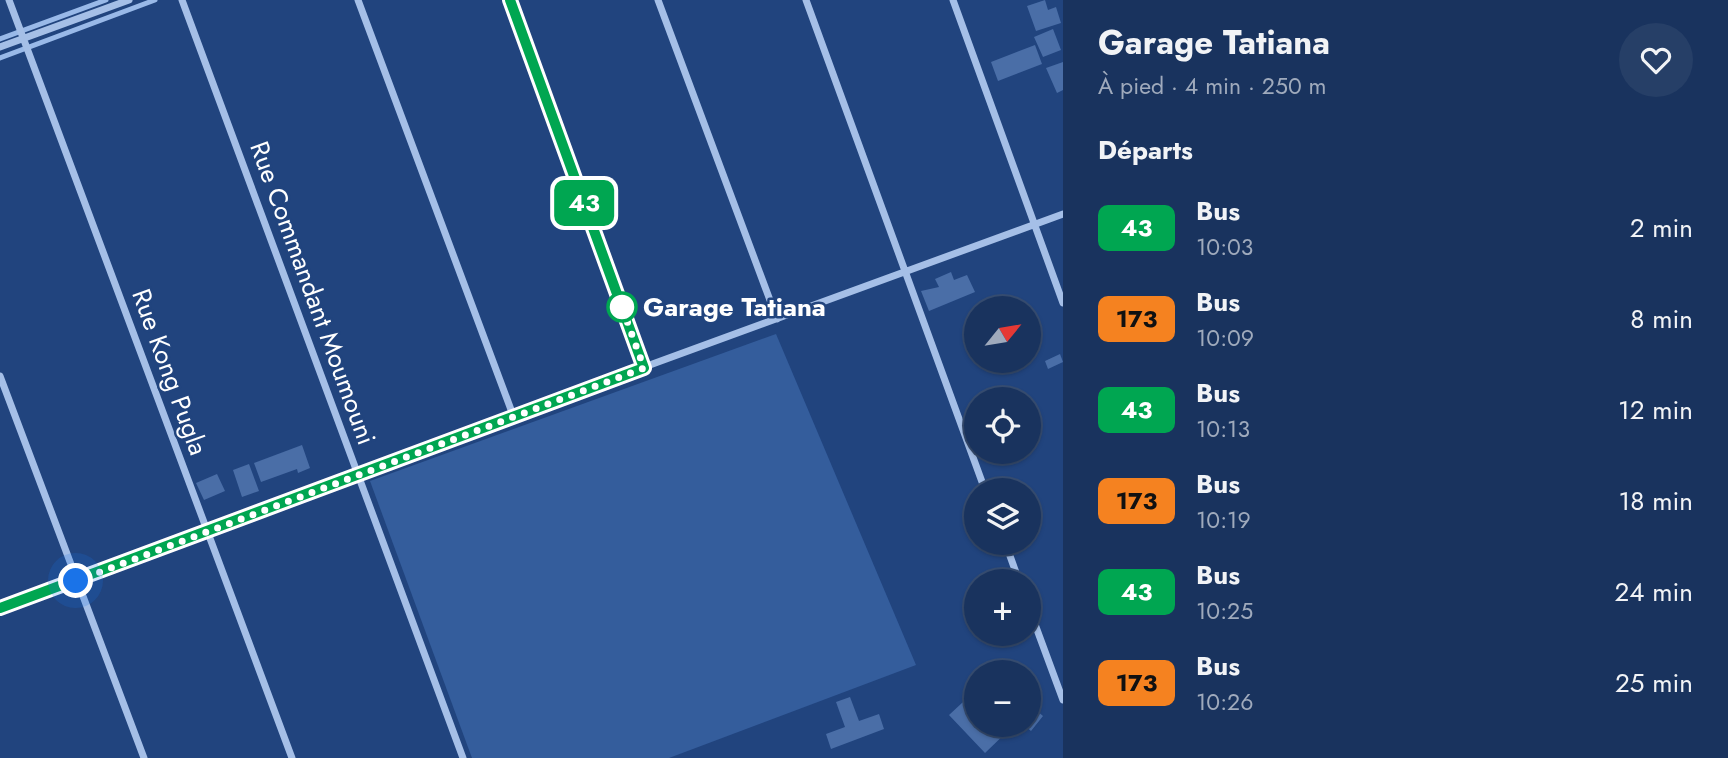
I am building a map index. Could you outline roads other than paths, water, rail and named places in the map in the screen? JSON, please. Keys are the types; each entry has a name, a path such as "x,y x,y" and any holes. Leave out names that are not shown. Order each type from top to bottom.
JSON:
{"street":[{"name":"Rue Kong Pugla","path":"9,0 292,758"},
{"path":"0,47 129,0"},
{"name":"Rue Commandant Moumouni","path":"182,0 463,758"},
{"path":"358,0 513,415"},
{"path":"510,0 644,368"},
{"path":"658,0 777,319"},
{"path":"806,0 981,478"},
{"path":"953,0 1063,303"},
{"path":"0,608 513,415 1063,214"},
{"path":"0,376 144,758"},
{"path":"1041,640 1063,700"}],"waterway":[{"path":"0,39 106,0"},
{"path":"0,58 155,0"}],"place":[{"name":"Garage Tatiana","path":"622,307"}]}
